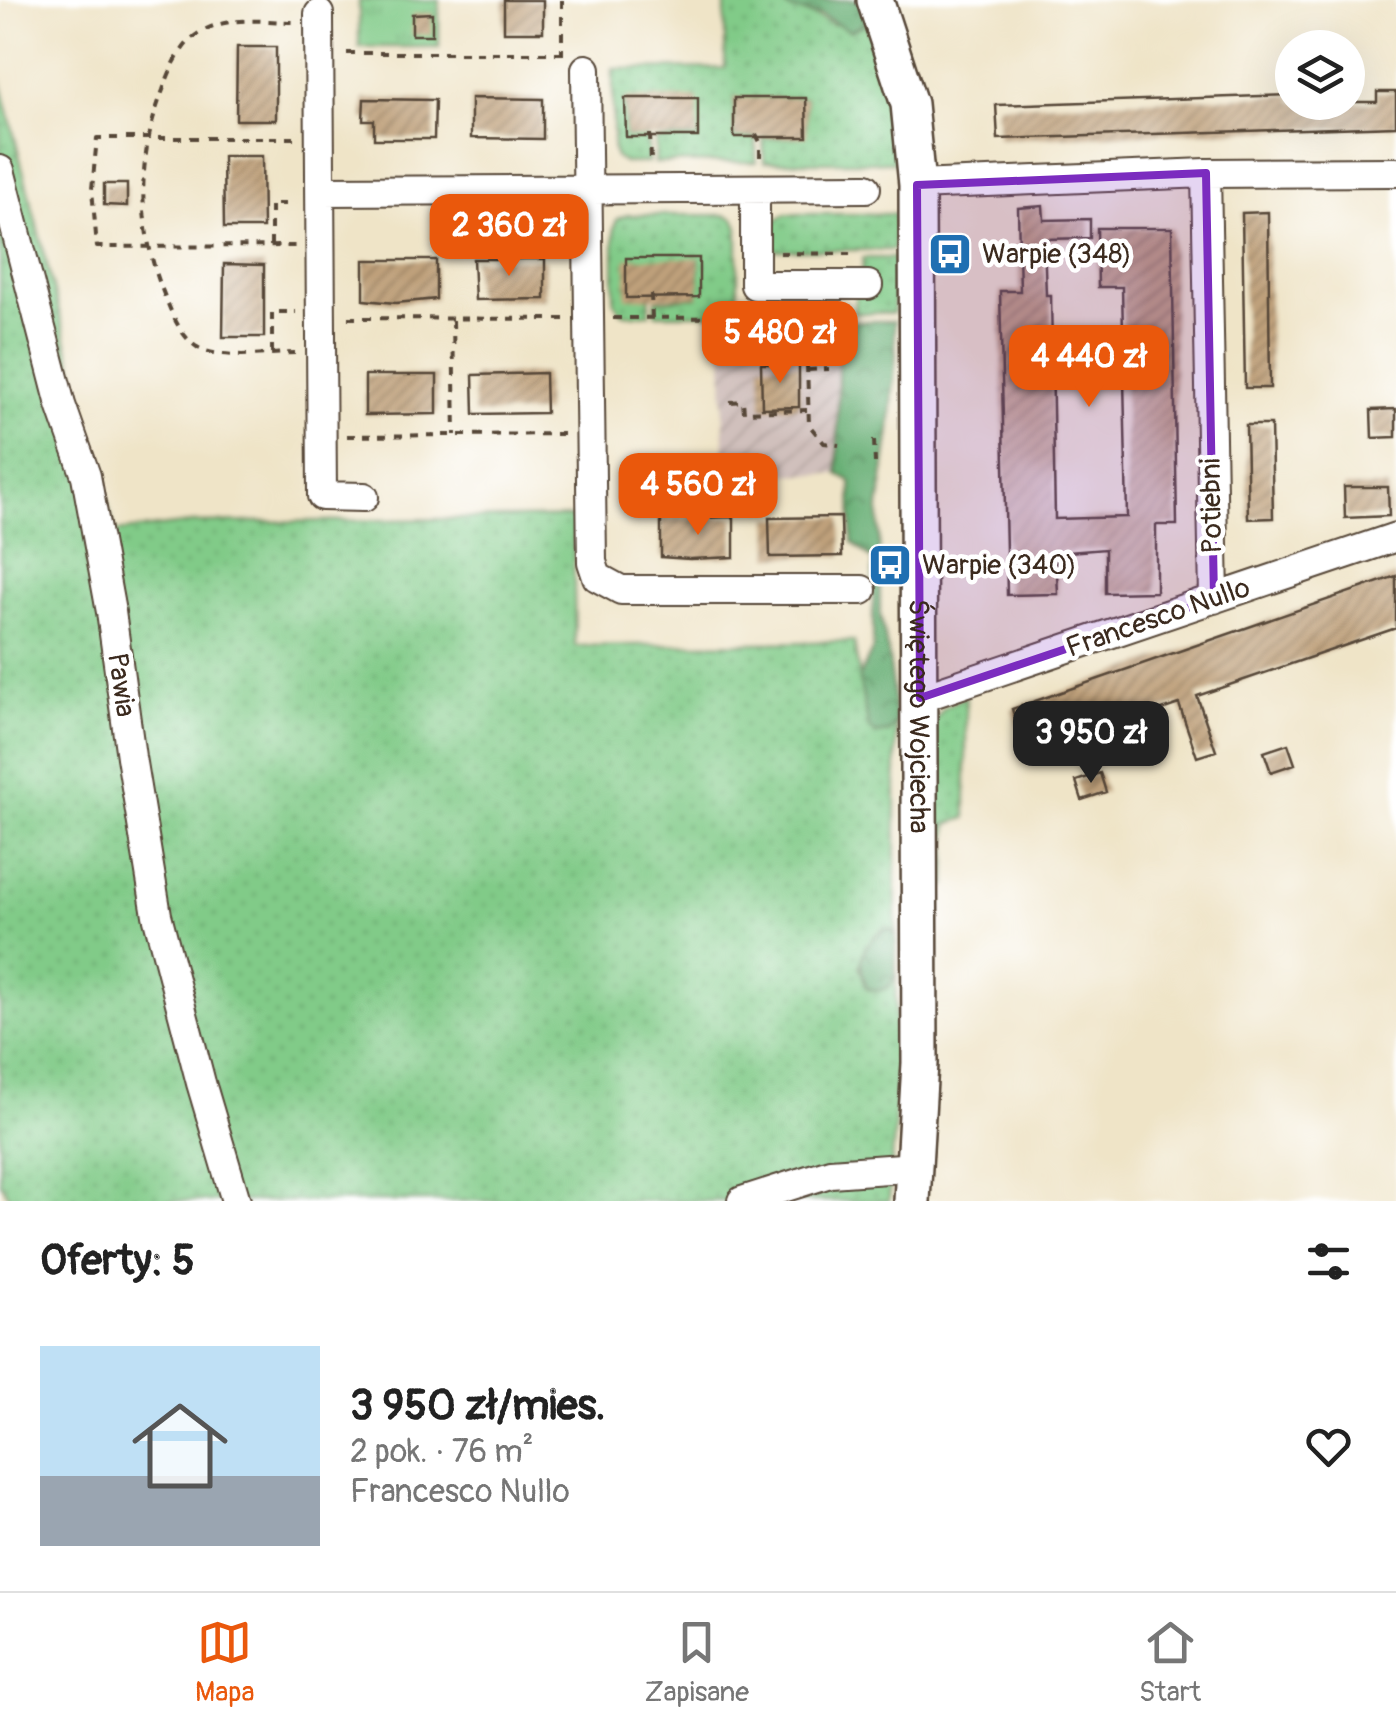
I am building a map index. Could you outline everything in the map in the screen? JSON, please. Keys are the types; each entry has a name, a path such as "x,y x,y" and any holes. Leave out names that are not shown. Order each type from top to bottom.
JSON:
{"street":[{"name":"Świętego Wojciecha","path":"875,0 909,104 917,185 920,1063 914,1184"},
{"path":"309,18 310,197 322,496 364,497"},
{"path":"574,70 589,190 592,562 597,576 621,590 862,590"},
{"name":"Pawia","path":"0,170 61,406 86,476 158,916 236,1201"},
{"path":"917,185 1206,173 1396,172"},
{"name":"Potiebni","path":"1206,173 1214,599"},
{"path":"310,197 589,190 757,177 866,188"},
{"path":"757,177 755,285 868,286"},
{"name":"Francesco Nullo","path":"920,698 1396,537"},
{"path":"742,1201 830,1173 914,1184"}],"path":[{"path":"562,0 562,53 574,70"},
{"path":"299,353 213,353 197,348 184,335 170,311 148,247 142,194 148,138 168,75 186,45 197,34 228,21 309,18"},
{"path":"344,53 562,53"},
{"path":"650,134 652,166"},
{"path":"756,134 760,142 757,177"},
{"path":"299,138 97,138 92,189 97,247 299,246"},
{"path":"271,246 270,204 310,197"},
{"path":"769,253 850,254"},
{"path":"651,294 652,318"},
{"path":"272,353 272,312 299,312"},
{"path":"345,318 564,319"},
{"path":"453,318 455,435"},
{"path":"606,318 858,318"},
{"path":"828,369 807,368 809,425 824,443 839,445"},
{"path":"730,402 743,401 744,412 807,410"},
{"path":"345,436 564,434 564,415"},
{"path":"874,440 875,463"}],"highlighted area":[{"path":"1206,173 1214,599 920,698 917,185"}],"shaded area":[{"path":"723,329 838,329 838,474 724,475"}],"green space":[{"path":"359,0 439,0 439,47 359,47"},
{"path":"725,0 780,0 833,25 864,11 884,86 894,162 764,162 763,139 806,136 806,98 734,99 734,137 756,138 756,162 655,163 656,140 698,137 625,99 626,137 648,134 648,163 625,163 616,158 613,69 725,68"},
{"path":"780,0 858,0 864,11 863,25 850,31 821,15 789,9"},
{"path":"0,79 115,532 192,523 573,517 575,646 854,641 864,705 889,732 896,722 896,935 890,929 859,966 868,989 878,991 896,975 895,1123 889,1201 11,1201 0,1182"},
{"path":"786,214 894,214 894,250 772,250 774,224"},
{"path":"627,215 734,218 738,227 738,302 734,310 726,314 655,314 656,300 698,297 699,259 650,294 649,314 620,310 614,301 614,228 617,219"},
{"path":"863,258 894,258 894,313 854,313"},
{"path":"838,321 894,321 896,355 890,431 879,508 880,613 896,722 889,732 877,734 869,729 859,678 873,648 873,560 852,542 851,481 838,474"},
{"path":"966,696 966,818 948,824 947,885 935,888 934,721 944,708"},
{"path":"890,928 896,935 896,975 889,987 878,991 867,988 862,955 875,936"}],"building":[{"path":"504,0 543,0 543,32 504,32"},
{"path":"432,13 432,35 412,35 412,14"},
{"path":"237,47 276,47 276,120 236,120"},
{"path":"1377,92 1396,92 1396,126 998,139 996,105 1275,96 1275,120 1365,120 1365,102 1377,102"},
{"path":"471,98 543,99 543,139 471,138"},
{"path":"625,98 698,98 698,137 626,137"},
{"path":"734,98 806,98 807,137 734,137"},
{"path":"364,99 435,100 434,139 374,139 374,120 363,120"},
{"path":"223,156 262,156 263,228 224,228"},
{"path":"104,184 127,184 127,206 104,205"},
{"path":"1043,206 1044,220 1090,219 1090,238 1044,239 1046,295 1051,295 1055,519 1127,517 1122,287 1098,287 1097,228 1172,228 1177,525 1156,525 1156,592 1105,593 1105,549 1056,553 1058,594 1007,595 1000,291 1020,291 1018,208"},
{"path":"1268,212 1270,388 1245,388 1242,213"},
{"path":"626,258 699,258 699,297 626,298"},
{"path":"473,259 545,259 545,299 475,300"},
{"path":"364,260 436,260 436,299 396,303 364,300"},
{"path":"224,264 264,265 264,337 223,337"},
{"path":"761,364 799,364 799,407 762,408"},
{"path":"545,373 546,413 474,414 473,375"},
{"path":"365,375 437,375 437,414 365,415"},
{"path":"1396,409 1396,437 1372,438 1371,410"},
{"path":"1246,425 1271,425 1273,518 1248,519"},
{"path":"1344,487 1388,487 1389,516 1345,518"},
{"path":"734,517 734,557 661,557 661,519"},
{"path":"841,517 842,556 770,557 769,518"},
{"path":"1396,576 1396,628 1197,696 1216,751 1197,757 1179,704 1027,756 1012,709"},
{"path":"1288,744 1295,764 1271,772 1264,752"},
{"path":"1100,773 1106,792 1082,800 1076,781"}],"place":[{"name":"Warpie (348)","path":"950,254"},
{"name":"Warpie (340)","path":"890,565"}]}
